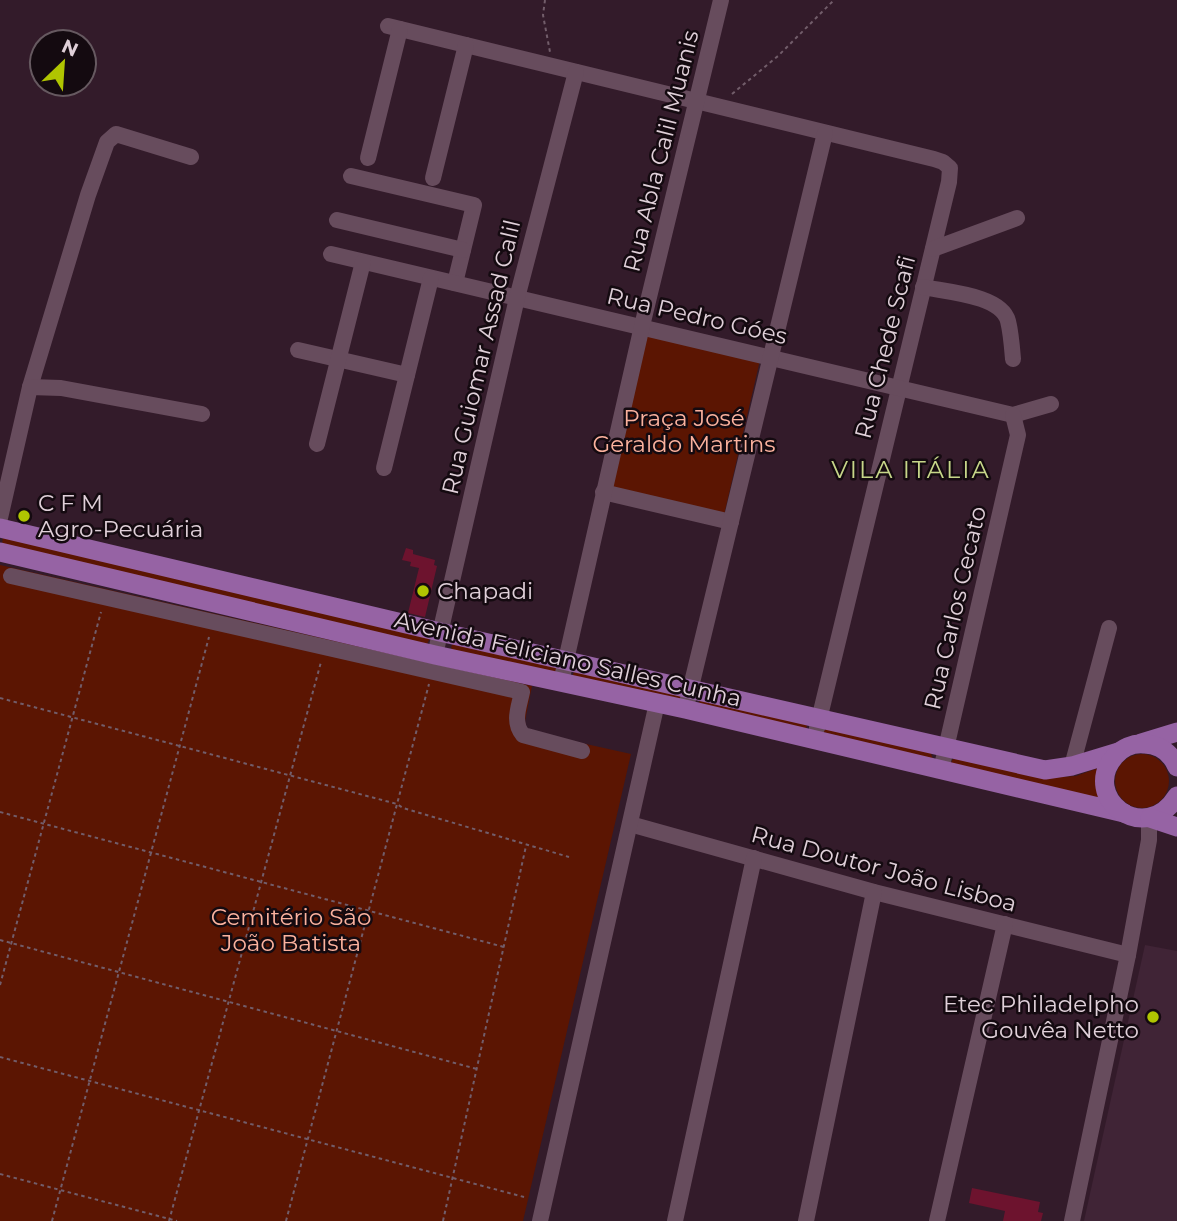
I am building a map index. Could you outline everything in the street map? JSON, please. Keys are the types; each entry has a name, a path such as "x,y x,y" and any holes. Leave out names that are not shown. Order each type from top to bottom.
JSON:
{"main road":[{"name":"Avenida Feliciano Salles Cunha","path":"0,528 439,632 690,687 1045,770 1072,766 1177,732"},
{"name":"Avenida Feliciano Salles Cunha","path":"0,552 434,663 561,682 685,709 1138,818 1149,818"},
{"path":"1141,743 1165,750 1177,767"},
{"path":"1118,752 1105,773 1105,785 1108,797 1115,807 1124,813"},
{"path":"1149,818 1161,814 1171,806 1177,796"},
{"path":"1149,818 1177,827"}],"street":[{"name":"Rua Abla Calil Muanis","path":"561,682 603,492 721,0"},
{"path":"368,158 394,28 825,133 685,709"},
{"path":"433,178 466,45"},
{"name":"Rua Guiomar Assad Calil","path":"434,663 517,298 576,72"},
{"name":"Rua Chede Scafi","path":"813,741 949,183 950,168 934,159 825,133"},
{"path":"0,518 30,387 88,195 107,142 117,134 191,157"},
{"path":"351,176 474,205 454,283"},
{"path":"933,249 1017,218"},
{"path":"337,220 463,250"},
{"name":"Rua Pedro Góes","path":"331,254 1013,415 1051,404"},
{"path":"317,444 363,262"},
{"path":"384,468 431,278"},
{"path":"923,287 987,300 998,306 1008,321 1013,359"},
{"path":"298,350 407,375"},
{"path":"30,387 61,388 202,414"},
{"name":"Rua Carlos Cecato","path":"941,770 1018,435 1013,415"},
{"path":"603,492 731,522"},
{"path":"10,576 325,647 434,663 522,692 516,725 523,735 582,751"},
{"path":"1072,766 1109,628"},
{"path":"540,1221 657,703"},
{"path":"1072,1221 1128,955 1149,840 1149,818"},
{"name":"Rua Doutor João Lisboa","path":"629,824 874,892 1128,955"},
{"path":"675,1221 754,858"},
{"path":"806,1221 874,892"},
{"path":"937,1221 1005,924"}],"path":[{"path":"545,0 543,15 552,66"},
{"path":"720,107 729,96 778,56 834,0"},
{"path":"0,985 105,598"},
{"path":"52,1221 213,622"},
{"path":"169,1220 325,647"},
{"path":"286,1221 434,663"},
{"path":"0,698 397,804 569,858"},
{"path":"0,812 504,947"},
{"path":"443,1221 527,845"},
{"path":"0,940 477,1069"},
{"path":"0,1057 524,1196"},
{"path":"0,1174 177,1221"}],"shaded area":[{"name":"Etec Philadelpho Gouvêa Netto","path":"1145,945 1177,951 1177,1221 1084,1221"}],"green space":[{"name":"Praça José Geraldo Martins","path":"647,333 760,360 724,515 611,488"},
{"path":"3,536 431,636 427,644 2,545"},
{"name":"Cemitério São João Batista","path":"0,565 532,686 526,728 532,732 631,754 523,1221 0,1221"},
{"path":"455,640 556,665 557,672 453,651 451,647"},
{"path":"574,672 681,694 682,700 572,677"},
{"path":"704,698 807,725 806,729 699,707 699,702"},
{"path":"828,727 930,751 933,759 823,732"},
{"path":"1142,754 1161,762 1169,781 1161,800 1142,808 1123,800 1115,781 1123,762"},
{"path":"958,757 1047,778 1076,776 1101,767 1103,799 951,764 952,760"}],"building":[{"name":"Chapadi","path":"406,548 413,550 413,554 435,560 434,565 437,566 425,617 408,613 419,568 402,560"},
{"path":"972,1188 1040,1202 1038,1212 1043,1213 1041,1221 1003,1221 1005,1211 969,1203"}],"place":[{"name":"C F M Agro-Pecuária","path":"24,516"},
{"name":"Chapadi","path":"423,591"},
{"name":"Etec Philadelpho Gouvêa Netto","path":"1153,1017"}],"district":[{"name":"VILA ITÁLIA","path":"911,469"}]}
